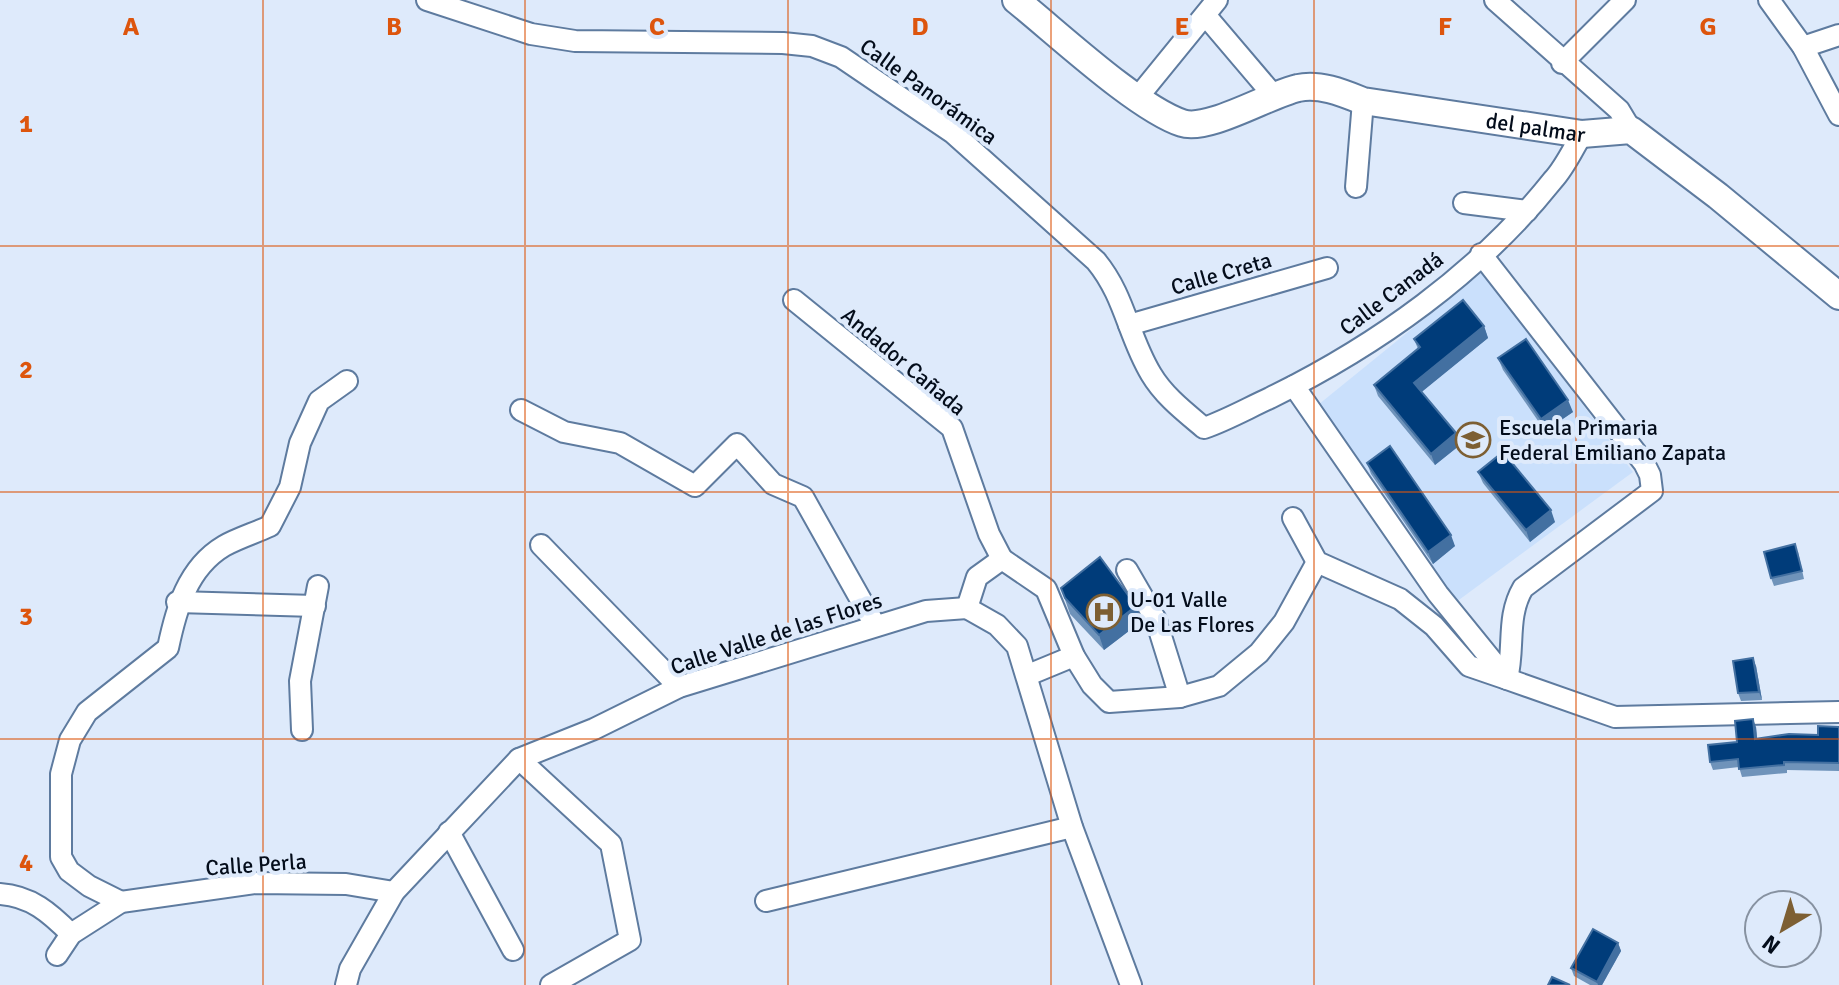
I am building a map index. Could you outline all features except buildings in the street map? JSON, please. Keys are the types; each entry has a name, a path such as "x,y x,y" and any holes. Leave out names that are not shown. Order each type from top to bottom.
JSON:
{"street":[{"name":"Calle Panorámica","path":"427,0 531,34 575,41 783,43 812,46 841,57 953,133 1096,261 1115,283 1129,325 1151,374 1188,414"},
{"path":"1016,0 1138,97 1212,8 1274,96"},
{"path":"1495,0 1562,63 1619,110 1631,130 1718,196 1839,296"},
{"path":"1562,63 1625,0"},
{"path":"1769,0 1803,47 1839,115"},
{"path":"1803,47 1839,35"},
{"name":"del palmar","path":"1138,97 1184,124 1219,119 1301,87 1334,90 1363,101 1582,134 1631,130"},
{"path":"1356,187 1363,101"},
{"name":"Calle Canadá","path":"1188,414 1204,428 1294,386 1367,344 1412,313 1527,211 1556,178 1582,134"},
{"path":"1464,203 1527,211"},
{"path":"1481,254 1644,463 1650,475 1652,491 1523,588 1513,604 1510,623 1513,654 1507,679"},
{"name":"Calle Creta","path":"1129,325 1327,268"},
{"name":"Andador Cañada","path":"794,300 952,428 989,534 1002,559"},
{"path":"121,902 89,886 69,871 61,857 61,774 70,740 87,712 168,648 177,602 190,581 222,547 270,526 290,487 300,443 319,401 347,381"},
{"path":"1294,386 1438,594 1507,679"},
{"path":"521,410 564,432 620,443 695,486 737,444 773,484 803,497 875,625"},
{"path":"1293,518 1317,562 1400,599 1434,626 1469,666 1615,717 1839,712"},
{"path":"541,545 679,687"},
{"path":"1131,985 1072,827 1017,646 997,625 967,608 977,577 1002,559 1046,589 1074,656 1092,685 1109,702 1180,697 1219,686 1259,653 1284,622 1317,562"},
{"path":"1127,570 1156,620 1180,697"},
{"path":"177,602 316,596 300,681 302,730"},
{"name":"Calle Valle de las Flores","path":"346,985 350,969 394,892 519,759 594,729 679,687 926,611 967,608"},
{"path":"1028,675 1074,656"},
{"path":"519,759 611,844 630,940 551,985"},
{"path":"766,901 1072,827"},
{"path":"449,832 513,950"},
{"name":"Calle Perla","path":"57,955 71,934 121,902 255,883 346,884 394,892"},
{"path":"0,894 19,895 38,906 71,934"}],"shaded area":[{"name":"Escuela Primaria Federal Emiliano Zapata","path":"1483,271 1633,472 1452,605 1313,409"}],"place":[{"name":"Escuela Primaria Federal Emiliano Zapata","path":"1473,440"},
{"name":"U-01 Valle De Las Flores","path":"1104,612"}]}
